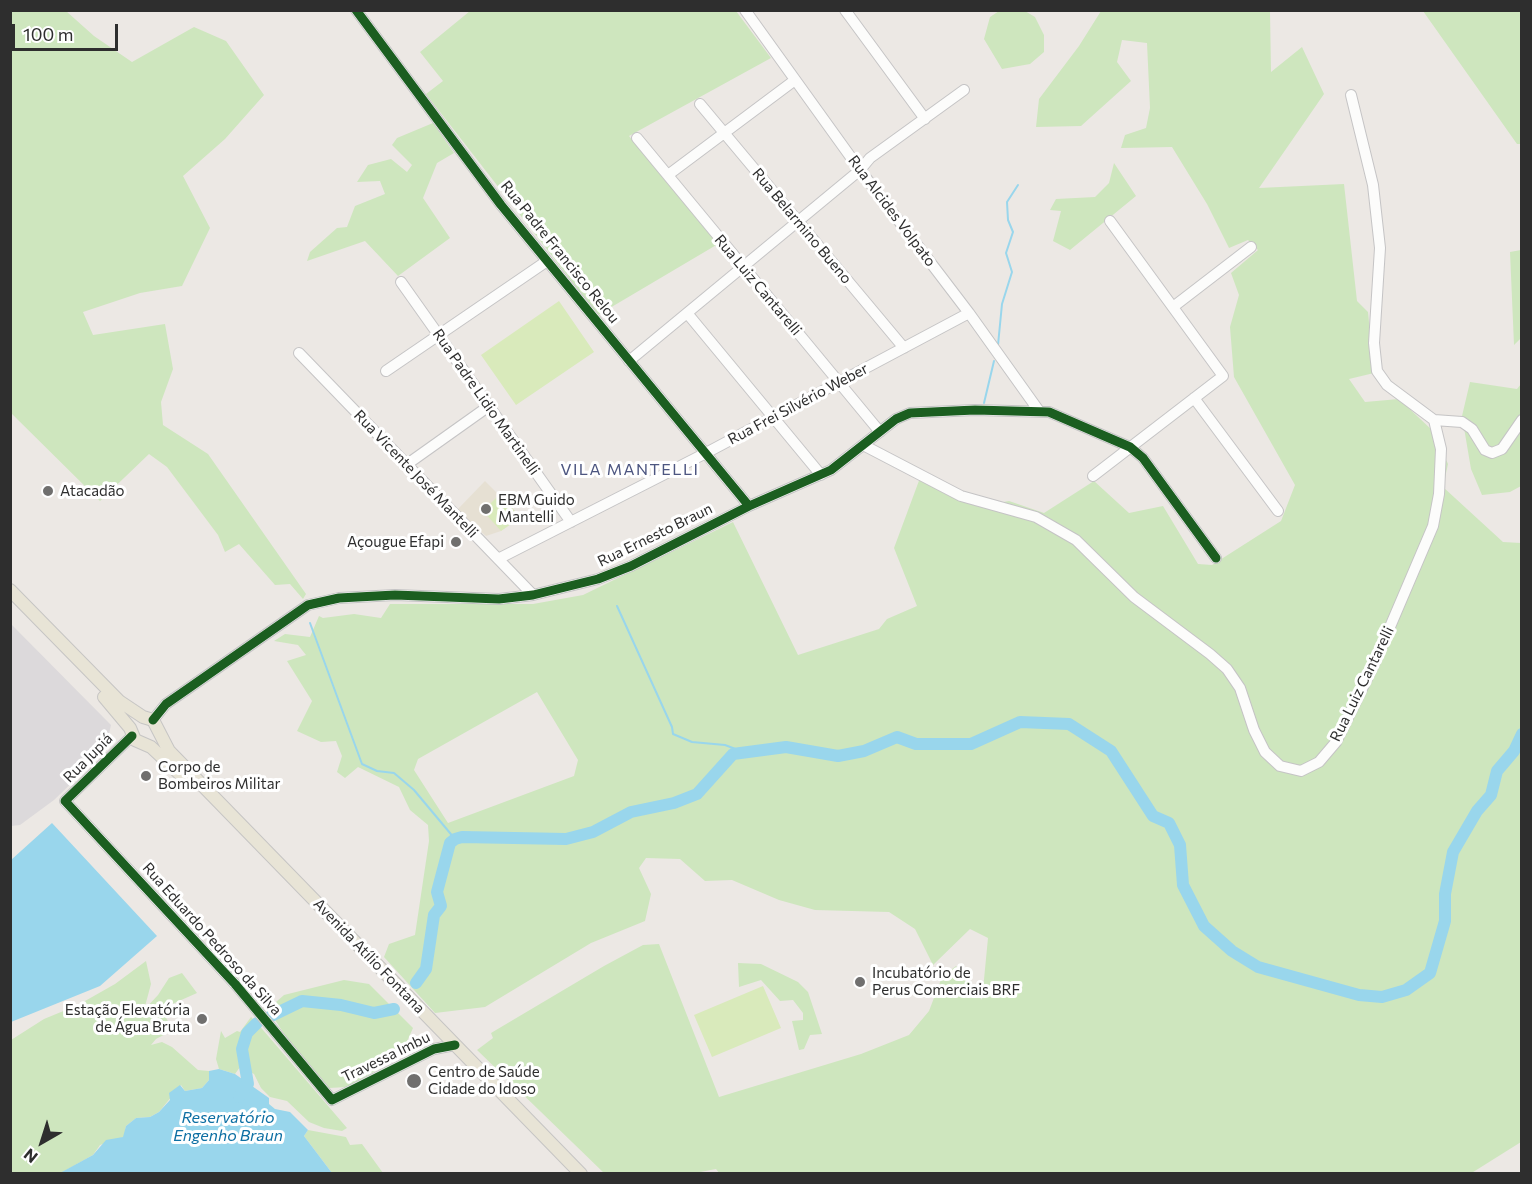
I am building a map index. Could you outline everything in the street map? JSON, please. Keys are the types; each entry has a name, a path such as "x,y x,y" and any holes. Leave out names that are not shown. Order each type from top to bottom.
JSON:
{"main road":[{"path":"10,590 119,701 158,725 160,736 151,747 138,743 113,706 10,601"},
{"path":"131,732 137,718 148,718"},
{"name":"Avenida Atílio Fontana","path":"160,736 169,751 571,1173"},
{"name":"Avenida Atílio Fontana","path":"151,747 581,1173"}],"street":[{"name":"Rua Padre Francisco Relou","path":"356,10 495,197 749,506"},
{"name":"Rua Alcides Volpato","path":"745,10 860,170 969,313 1039,411"},
{"path":"845,10 925,118"},
{"path":"668,175 795,80"},
{"path":"629,361 860,170 870,158 964,90"},
{"path":"1351,94 1373,185 1380,248 1374,343 1377,371 1387,385 1434,420 1462,422 1472,429 1485,450 1492,453 1502,449 1521,420"},
{"name":"Rua Belarmino Bueno","path":"700,104 904,348"},
{"name":"Rua Luiz Cantarelli","path":"637,138 880,432"},
{"path":"1093,476 1222,376 1110,221"},
{"path":"1173,307 1251,247"},
{"path":"386,371 547,261"},
{"name":"Rua Padre Lidio Martinelli","path":"401,282 571,522"},
{"path":"687,313 821,475"},
{"name":"Rua Frei Silvério Weber","path":"498,559 706,453 969,313"},
{"name":"Rua Vicente José Mantelli","path":"298,353 533,595"},
{"path":"1194,398 1278,511"},
{"path":"406,465 489,406"},
{"name":"Rua Ernesto Braun","path":"148,718 222,663 303,607 315,602 395,595 499,599 533,595 598,579 631,566 749,506 821,475 865,446 896,419 917,412 1049,412 1130,447"},
{"name":"Rua Luiz Cantarelli","path":"865,446 961,496 1036,517 1076,540 1134,597 1227,669 1240,688 1264,752 1280,766 1301,771 1319,762 1336,742 1375,662 1433,526 1439,494 1442,449 1434,420"},
{"path":"1130,447 1143,458 1216,558"},
{"name":"Rua Jupiá","path":"65,801 131,732"},
{"name":"Rua Eduardo Pedroso da Silva","path":"65,801 235,984 332,1100"},
{"name":"Travessa Imbu","path":"332,1100 434,1049 451,1045"}],"shaded area":[{"name":"EBM Guido Mantelli","path":"485,481 521,517 501,531 486,536 457,510"},
{"path":"10,623 111,725 105,751 54,800 20,825 11,826"}],"green space":[{"path":"10,11 66,11 94,36 132,62 194,27 226,41 264,95 225,139 183,176 210,228 182,286 140,293 83,312 93,335 165,324 173,369 161,402 163,425 208,454 306,594 303,599 290,584 275,585 239,544 225,552 218,535 167,467 149,454 100,501 11,413"},
{"path":"470,11 736,11 771,58 629,136 718,244 598,315 426,94 443,81 420,52"},
{"path":"999,11 1025,11 1035,17 1044,35 1044,52 1030,64 1002,69 984,39 990,17"},
{"path":"1101,11 1270,11 1271,72 1302,47 1324,94 1259,188 1344,184 1357,301 1368,312 1374,373 1349,379 1365,402 1399,399 1433,431 1448,464 1443,487 1503,542 1521,543 1521,1142 1470,1174 720,1174 716,1169 690,1174 604,1173 477,1050 493,1038 491,1033 643,945 659,944 719,1097 861,1054 909,1035 929,1011 942,977 956,966 982,1000 988,938 970,929 933,965 915,929 889,912 815,910 779,900 732,880 705,881 680,859 646,858 639,868 651,894 645,921 591,943 485,1007 435,1013 384,957 389,944 415,935 429,841 428,825 410,810 399,787 358,767 345,778 337,772 342,756 336,741 321,742 297,731 312,701 287,661 306,655 298,645 274,641 285,634 310,637 319,616 323,618 354,614 381,618 390,604 533,604 583,595 733,522 798,655 879,629 887,619 917,606 894,548 920,478 992,504 1009,501 1044,513 1094,481 1129,513 1163,506 1198,564 1212,565 1281,521 1295,485 1234,377 1230,327 1239,295 1231,273 1258,250 1248,240 1229,248 1207,204 1172,147 1121,148 1125,135 1146,128 1150,108 1147,43 1122,40 1117,62 1131,81 1081,126 1036,127 1039,99 1079,46","holes":["537,692 578,760 574,776 448,823 414,770 418,759"]},
{"path":"1423,11 1521,11 1521,144 1517,144"},
{"path":"433,123 454,153 437,163 423,198 450,238 398,276 365,241 307,261 310,252 337,228 347,227 355,206 385,194 380,181 357,182 368,165 391,159 407,172 412,165 392,145 397,138"},
{"path":"1114,163 1136,196 1070,250 1053,241 1061,211 1050,210 1056,199 1095,197 1109,183"},
{"path":"1521,250 1521,338 1514,345 1510,252"},
{"path":"559,301 594,352 516,405 481,355"},
{"path":"1470,382 1517,389 1521,384 1521,486 1510,492 1482,495 1471,469 1462,416"},
{"path":"499,495 521,517 501,531 483,511"},
{"path":"146,961 151,984 144,1010 169,978 182,973 197,993 161,1009 173,1030 156,1039 151,1045 162,1042 172,1047 198,1070 209,1071 209,1080 202,1088 185,1091 181,1085 159,1112 150,1117 136,1118 126,1126 124,1137 100,1145 93,1155 61,1173 11,1174 11,1040 44,1019 78,1005 115,984"},
{"path":"738,963 761,964 798,982 808,992 822,1034 810,1035 804,1049 799,1050 792,1021 803,1020 803,1013 793,1000 780,1001 761,980 739,987"},
{"path":"344,980 369,984 413,1028 400,1057 347,1087 329,1088 290,1043 268,1009 284,995"},
{"path":"763,986 781,1028 712,1057 694,1015"},
{"path":"251,1017 347,1128 342,1131 324,1128 309,1122 287,1101 270,1097 261,1088 254,1074 240,1067 235,1074 219,1069 216,1059 221,1031 225,1038 237,1031 240,1032"},
{"path":"308,1130 346,1137 350,1145 362,1144 383,1173 332,1173 304,1136"}],"water":[{"path":"52,823 157,936 100,986 11,1022 11,860"},
{"name":"Reservatório Engenho Braun","path":"219,1069 235,1074 269,1098 269,1104 275,1109 290,1112 308,1130 304,1136 332,1173 60,1173 93,1155 106,1140 123,1137 126,1126 136,1118 150,1117 159,1112 170,1100 169,1093 180,1085 185,1091 202,1088 209,1080 209,1071"}],"waterway":[{"path":"998,345 1002,304 1012,272 1006,253 1013,232 1008,220 1007,202 1018,185"},
{"path":"984,403 994,361"},
{"path":"617,606 672,727 673,734 692,742 725,745 746,753"},
{"path":"310,623 362,764 377,771 394,773 414,790 455,839"},
{"path":"416,983 426,969 434,915 441,906 437,892 450,843 455,839 462,837 566,839 593,832 631,812 674,803 697,794 733,754 786,747 838,756 864,751 897,737 916,744 971,744 1020,722 1069,724 1111,751 1153,816 1169,823 1180,845 1183,885 1204,926 1232,951 1258,967 1359,995 1382,997 1406,990 1430,973 1445,921 1445,894 1453,852 1477,811 1491,795 1497,771 1514,751 1522,734"},
{"path":"271,1016 302,1001 341,1005 374,1013 394,1009"},
{"path":"239,1097 248,1084 242,1049 247,1033 257,1023"}],"cycle path":[{"path":"356,10 501,205 749,506"},
{"path":"153,720 166,704 308,605 339,598 395,595 499,599 533,595 598,579 631,566 749,506 831,470 896,419 910,413 975,410 1049,412 1130,447 1143,458 1216,558"},
{"path":"132,736 65,801 235,984 332,1100 434,1049 455,1045"}],"place":[{"name":"Atacadão","path":"48,491"},
{"name":"EBM Guido Mantelli","path":"486,509"},
{"name":"Açougue Efapi","path":"456,542"},
{"name":"Corpo de Bombeiros Militar","path":"146,776"},
{"name":"Incubatório de Perus Comerciais BRF","path":"860,982"},
{"name":"Estação Elevatória de Água Bruta","path":"202,1019"},
{"name":"Centro de Saúde Cidade do Idoso","path":"414,1081"}],"district":[{"name":"VILA MANTELLI","path":"630,470"}]}
